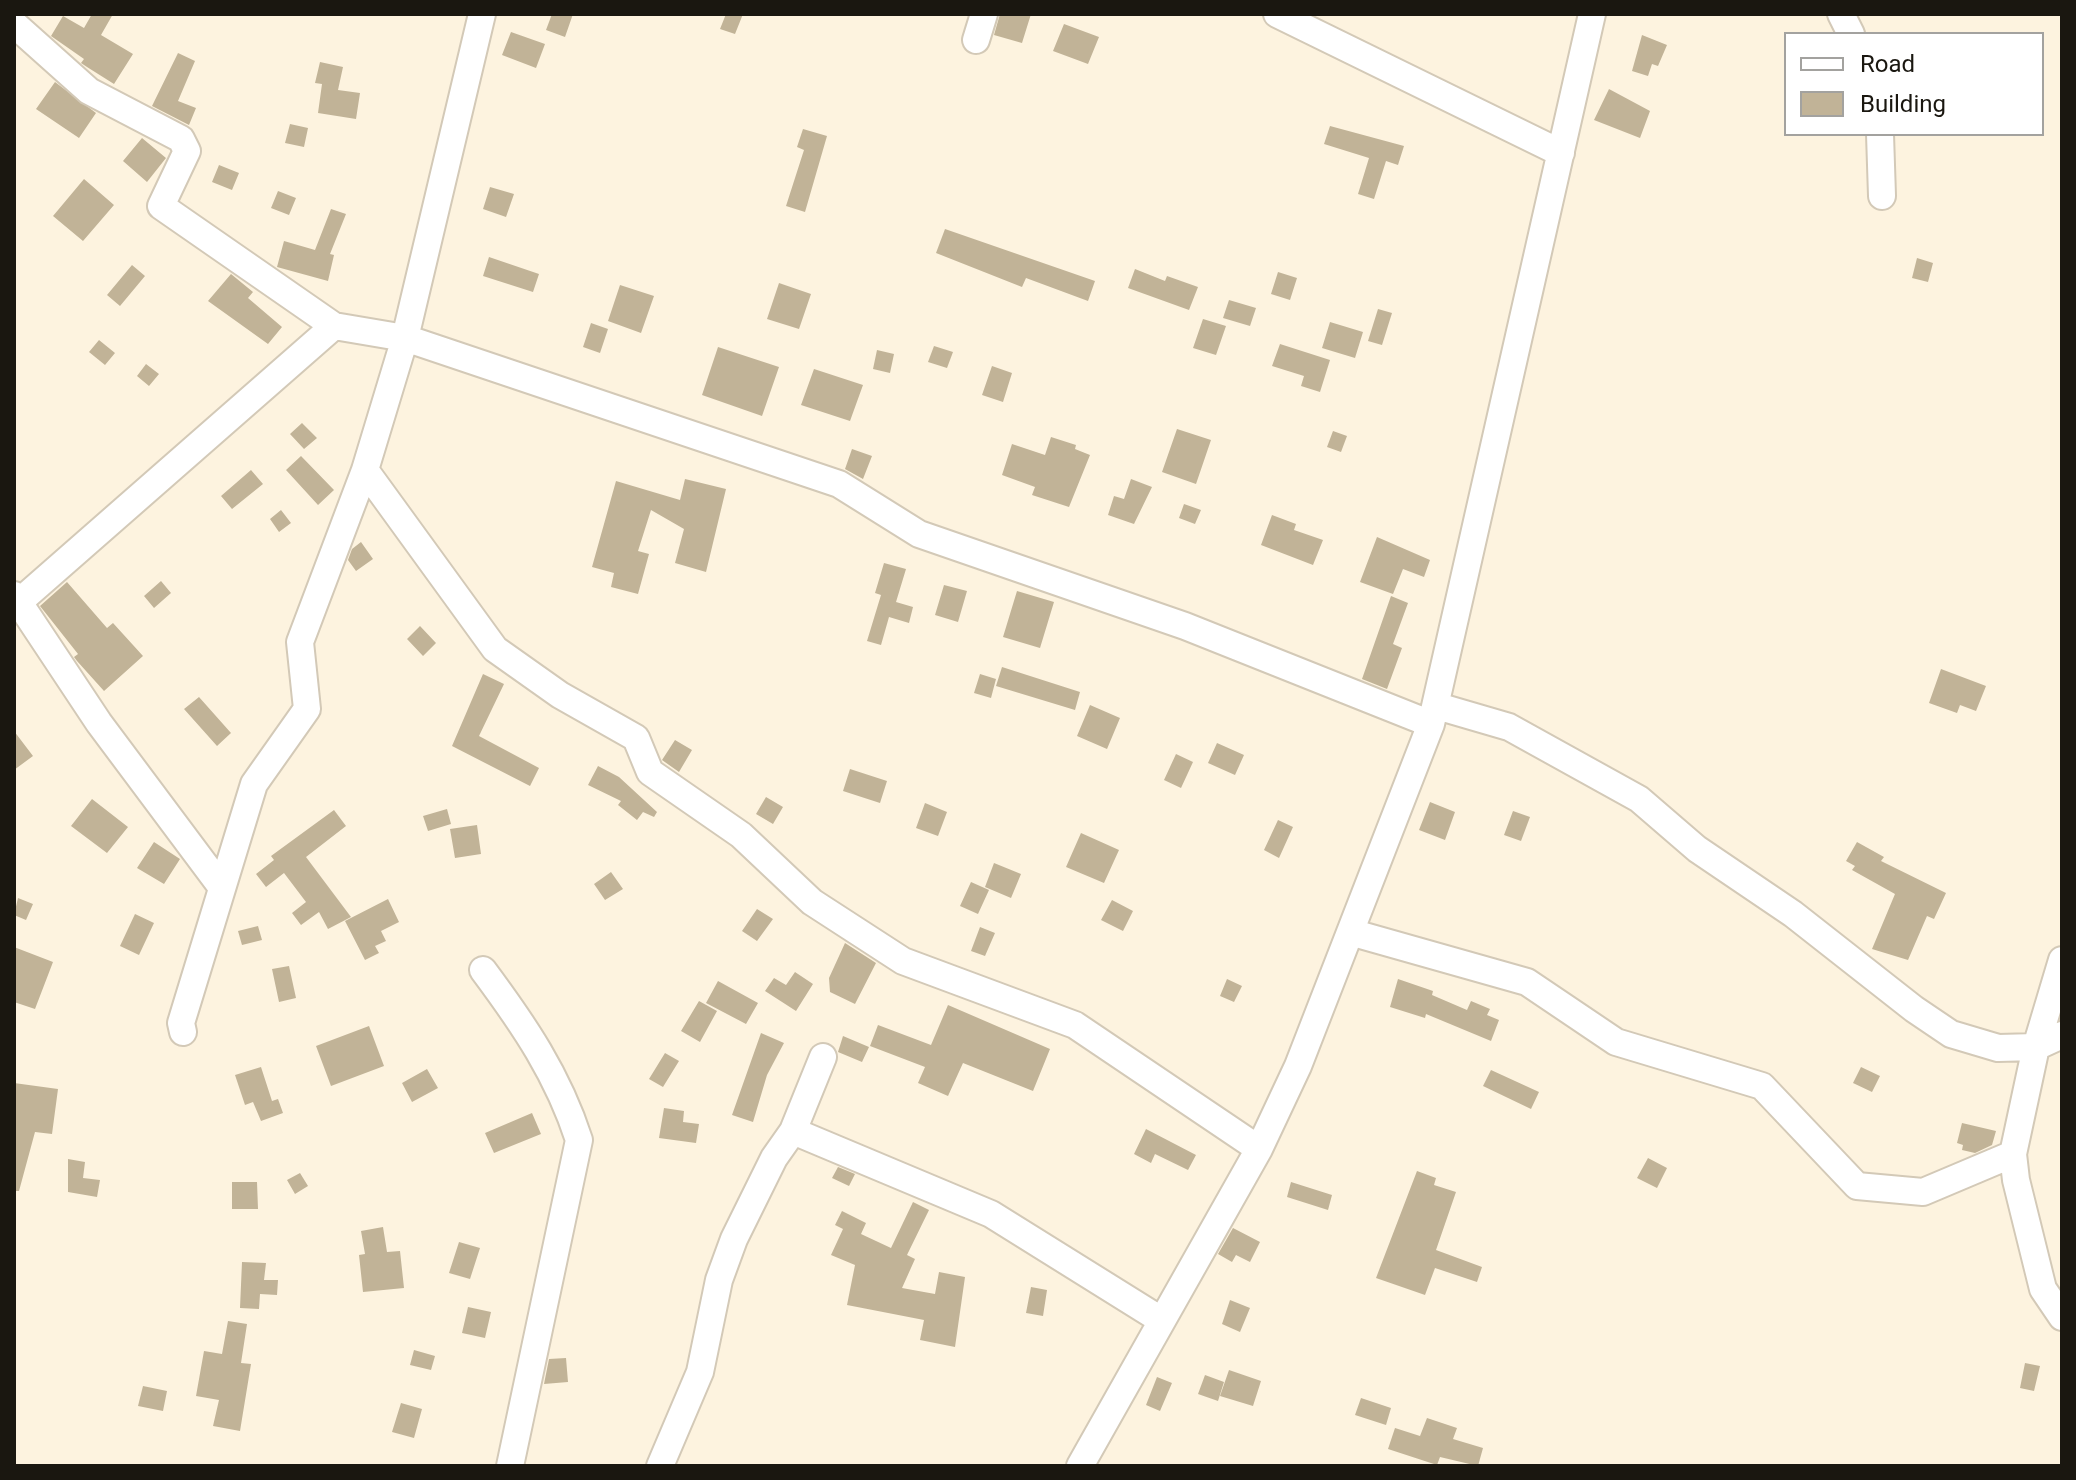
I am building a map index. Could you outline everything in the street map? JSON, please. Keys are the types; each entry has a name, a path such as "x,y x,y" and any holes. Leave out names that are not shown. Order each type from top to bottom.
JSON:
{"street":[{"path":"183,1032 181,1023 220,885 254,784 307,709 300,642 365,470 405,338 482,14"},
{"path":"976,40 984,14"},
{"path":"1277,14 1561,153"},
{"path":"1080,1466 1259,1149 1298,1066 1434,715 1592,14"},
{"path":"1841,14 1850,32"},
{"path":"14,24 89,91 181,139 187,151 161,206 334,326 405,338 839,484 919,534 1434,715 1509,727 1639,799 1697,849 1793,914 1914,1009 1951,1034 1998,1048 2036,1047 2062,1035"},
{"path":"1880,136 1882,196"},
{"path":"220,885 99,723 17,599 334,326"},
{"path":"365,470 495,649 560,695 636,738 650,772 741,835 812,902 903,961 1075,1025 1259,1149"},
{"path":"1350,932 1527,982 1616,1042 1762,1086 1857,1186 1923,1192 2013,1154"},
{"path":"2062,960 2036,1047 2013,1154 2043,1289 2062,1317"},
{"path":"483,970 534,1038 564,1095 579,1140 510,1466"},
{"path":"660,1466 700,1372 719,1280 734,1239 774,1158 793,1131 823,1057"},
{"path":"793,1131 991,1214 1161,1320"}],"building":[{"path":"92,14 113,14 101,35 133,54 114,84 81,63 84,59 51,36 63,16 84,28"},
{"path":"552,14 573,14 565,37 546,30"},
{"path":"726,14 743,14 735,34 720,29"},
{"path":"1000,14 1031,14 1022,43 994,35"},
{"path":"1064,24 1099,37 1088,64 1053,51"},
{"path":"511,32 545,44 536,68 502,55"},
{"path":"1642,35 1667,45 1658,66 1652,64 1648,76 1632,71"},
{"path":"178,53 195,61 178,101 196,108 189,125 152,106"},
{"path":"320,62 343,67 338,90 360,93 356,119 318,113 322,84 315,83"},
{"path":"55,82 96,113 79,138 36,109"},
{"path":"1609,89 1650,111 1640,138 1594,120"},
{"path":"290,124 308,128 304,147 285,143"},
{"path":"1330,126 1404,146 1398,165 1386,161 1374,199 1358,194 1369,158 1324,144"},
{"path":"803,129 827,136 805,212 786,206 804,150 797,147"},
{"path":"142,138 166,158 147,182 123,161"},
{"path":"219,165 239,173 232,190 212,182"},
{"path":"84,179 114,205 83,241 53,216"},
{"path":"490,187 514,194 506,217 483,209"},
{"path":"278,191 296,198 289,215 271,208"},
{"path":"331,209 346,214 330,254 334,255 328,281 277,267 284,241 315,250"},
{"path":"945,229 1095,281 1088,301 1026,278 1022,287 936,253"},
{"path":"489,257 539,274 533,292 483,276"},
{"path":"1917,258 1933,263 1928,282 1912,278"},
{"path":"132,265 145,276 120,306 107,295"},
{"path":"1135,269 1165,281 1167,276 1198,287 1189,310 1128,288"},
{"path":"1278,272 1297,278 1290,300 1271,294"},
{"path":"231,274 253,292 248,298 282,327 268,344 208,301"},
{"path":"779,283 811,294 799,329 767,319"},
{"path":"620,285 654,296 641,333 608,321"},
{"path":"1229,300 1256,308 1250,326 1223,318"},
{"path":"1378,309 1392,313 1382,345 1368,341"},
{"path":"1203,319 1226,326 1216,355 1193,348"},
{"path":"1330,322 1363,332 1355,358 1322,348"},
{"path":"591,323 608,329 600,353 583,347"},
{"path":"99,340 115,353 105,365 89,352"},
{"path":"1280,344 1330,360 1320,392 1301,386 1304,376 1272,366"},
{"path":"934,346 953,352 947,368 928,362"},
{"path":"718,347 779,367 762,416 702,395"},
{"path":"877,350 894,354 890,373 873,369"},
{"path":"146,364 159,374 149,386 137,376"},
{"path":"992,366 1012,373 1003,402 982,395"},
{"path":"814,369 863,385 850,421 801,405"},
{"path":"302,423 317,438 304,449 290,434"},
{"path":"1177,429 1211,440 1196,484 1162,472"},
{"path":"1333,431 1347,436 1341,452 1327,447"},
{"path":"1051,437 1076,445 1075,449 1090,455 1069,507 1032,495 1035,487 1002,475 1012,444 1045,455"},
{"path":"852,449 872,456 863,479 845,469"},
{"path":"301,456 334,490 318,505 286,470"},
{"path":"251,470 263,484 232,509 221,496"},
{"path":"685,479 726,489 706,572 675,563 684,529 651,510 638,551 649,554 638,594 611,587 614,573 592,567 616,481 680,500"},
{"path":"1131,479 1152,487 1134,524 1108,515 1114,496 1124,499"},
{"path":"1184,504 1201,510 1195,524 1179,518"},
{"path":"281,510 291,523 279,532 270,519"},
{"path":"1272,515 1296,524 1294,530 1323,540 1313,565 1261,545"},
{"path":"1377,537 1430,560 1424,577 1403,569 1393,594 1360,582"},
{"path":"361,542 373,559 356,571 348,560 352,549"},
{"path":"884,563 906,569 896,602 913,607 909,623 889,617 881,645 867,641 881,595 875,593"},
{"path":"161,581 171,593 154,608 144,596"},
{"path":"67,582 107,628 113,623 143,656 104,691 77,661 74,657 78,654 40,606"},
{"path":"944,585 967,591 958,622 935,615"},
{"path":"1017,591 1054,602 1040,648 1003,637"},
{"path":"1391,596 1408,603 1393,644 1402,648 1387,689 1362,679"},
{"path":"420,626 436,643 423,656 407,639"},
{"path":"1002,667 1080,692 1075,710 996,686"},
{"path":"1941,669 1986,686 1976,711 1960,705 1957,713 1929,703"},
{"path":"483,674 504,684 479,736 539,768 530,786 452,746"},
{"path":"980,674 996,679 991,698 974,693"},
{"path":"199,697 231,733 217,746 184,709"},
{"path":"1090,705 1120,718 1107,749 1077,736"},
{"path":"14,731 33,756 14,770"},
{"path":"675,740 692,750 679,772 662,760"},
{"path":"1217,743 1244,755 1235,775 1208,763"},
{"path":"1176,754 1193,762 1181,788 1164,780"},
{"path":"598,766 619,777 657,812 654,817 643,812 637,820 618,805 621,801 588,785"},
{"path":"850,769 887,781 880,803 843,791"},
{"path":"766,797 783,807 773,824 756,814"},
{"path":"92,799 128,827 107,853 71,826"},
{"path":"1430,802 1455,812 1445,840 1419,830"},
{"path":"925,803 947,812 938,836 916,828"},
{"path":"447,809 451,824 428,831 423,816"},
{"path":"334,810 346,826 306,857 351,917 328,929 319,912 301,925 292,913 306,902 284,873 266,887 256,874 274,860 271,856"},
{"path":"1513,811 1530,817 1521,841 1504,835"},
{"path":"1278,820 1293,827 1279,858 1264,850"},
{"path":"477,825 481,854 455,858 450,829"},
{"path":"1081,833 1119,850 1104,883 1066,867"},
{"path":"154,842 180,859 164,884 137,868"},
{"path":"1857,842 1884,857 1881,861 1946,893 1934,919 1927,916 1908,960 1872,949 1895,894 1852,870 1855,866 1846,861"},
{"path":"994,863 1021,874 1011,898 985,887"},
{"path":"611,872 623,889 605,900 594,884"},
{"path":"971,882 989,890 978,914 960,906"},
{"path":"18,898 33,904 26,920 14,915"},
{"path":"388,899 399,922 381,931 386,941 375,946 379,953 365,960 345,921"},
{"path":"1112,900 1133,911 1123,931 1101,920"},
{"path":"757,909 773,919 757,941 742,931"},
{"path":"135,914 154,923 139,955 120,946"},
{"path":"258,926 262,940 242,945 238,931"},
{"path":"980,927 995,933 985,956 971,951"},
{"path":"845,943 876,963 855,1004 830,992 829,978"},
{"path":"14,947 53,962 35,1009 14,1002"},
{"path":"289,966 296,998 279,1002 272,969"},
{"path":"795,972 813,984 796,1011 765,991 774,978 786,985"},
{"path":"1227,979 1242,986 1234,1002 1220,996"},
{"path":"1398,979 1433,991 1432,995 1467,1010 1471,1001 1490,1009 1487,1015 1499,1020 1491,1041 1426,1014 1425,1018 1390,1007"},
{"path":"718,981 758,1003 746,1024 706,1003"},
{"path":"699,1001 717,1011 700,1042 681,1031"},
{"path":"948,1005 1050,1049 1033,1091 963,1063 948,1096 918,1083 925,1067 870,1046 878,1025 931,1045"},
{"path":"369,1026 384,1066 331,1086 316,1046"},
{"path":"761,1033 784,1043 767,1075 753,1122 732,1115"},
{"path":"843,1036 869,1047 862,1062 838,1052"},
{"path":"665,1053 679,1061 663,1087 649,1079"},
{"path":"261,1067 272,1101 278,1099 283,1113 261,1121 253,1102 245,1105 235,1075"},
{"path":"1861,1067 1880,1076 1872,1092 1853,1083"},
{"path":"427,1069 438,1088 412,1102 402,1083"},
{"path":"1491,1070 1539,1092 1531,1109 1483,1086"},
{"path":"14,1083 58,1089 52,1134 35,1132 19,1191 14,1191"},
{"path":"664,1108 684,1111 683,1122 699,1124 696,1143 659,1138"},
{"path":"532,1113 541,1134 494,1153 485,1133"},
{"path":"1962,1123 1996,1131 1992,1145 1975,1153 1962,1150 1963,1145 1957,1143"},
{"path":"1146,1129 1196,1155 1188,1170 1155,1154 1151,1163 1134,1154"},
{"path":"1648,1158 1667,1168 1657,1188 1637,1178"},
{"path":"68,1159 85,1162 83,1178 100,1180 97,1197 68,1192"},
{"path":"838,1167 855,1174 849,1186 832,1178"},
{"path":"1417,1171 1436,1178 1434,1185 1456,1192 1436,1250 1482,1267 1477,1282 1435,1268 1425,1295 1376,1278"},
{"path":"300,1173 308,1186 295,1194 287,1180"},
{"path":"232,1182 257,1182 258,1209 232,1209"},
{"path":"1291,1182 1332,1195 1328,1210 1287,1197"},
{"path":"913,1202 929,1210 907,1255 915,1259 902,1288 935,1294 939,1272 965,1277 955,1347 920,1340 924,1320 847,1305 855,1265 831,1255 843,1229 835,1225 842,1211 866,1223 861,1234 891,1248"},
{"path":"383,1227 387,1252 400,1251 404,1288 363,1292 359,1255 365,1254 361,1231"},
{"path":"1233,1228 1260,1242 1250,1262 1236,1255 1232,1262 1218,1254"},
{"path":"459,1242 480,1248 470,1279 449,1273"},
{"path":"242,1262 266,1263 264,1280 278,1280 277,1295 260,1294 259,1309 240,1308"},
{"path":"1031,1287 1047,1290 1043,1316 1026,1313"},
{"path":"1230,1300 1250,1308 1240,1332 1222,1324"},
{"path":"468,1307 491,1312 485,1338 462,1333"},
{"path":"228,1321 247,1324 241,1363 251,1364 240,1431 213,1426 219,1400 196,1396 204,1351 222,1354"},
{"path":"414,1350 435,1356 431,1370 410,1365"},
{"path":"566,1358 568,1382 544,1384 549,1359"},
{"path":"2025,1363 2040,1366 2034,1391 2020,1388"},
{"path":"1229,1370 1261,1381 1253,1406 1220,1396"},
{"path":"1205,1375 1224,1382 1218,1401 1198,1394"},
{"path":"1157,1377 1172,1383 1160,1411 1146,1405"},
{"path":"143,1386 167,1391 163,1411 138,1406"},
{"path":"1361,1398 1391,1408 1386,1425 1355,1415"},
{"path":"401,1403 422,1409 414,1438 392,1432"},
{"path":"1427,1418 1457,1428 1453,1439 1483,1448 1478,1466 1440,1457 1437,1465 1388,1449 1395,1428 1420,1436"}]}
